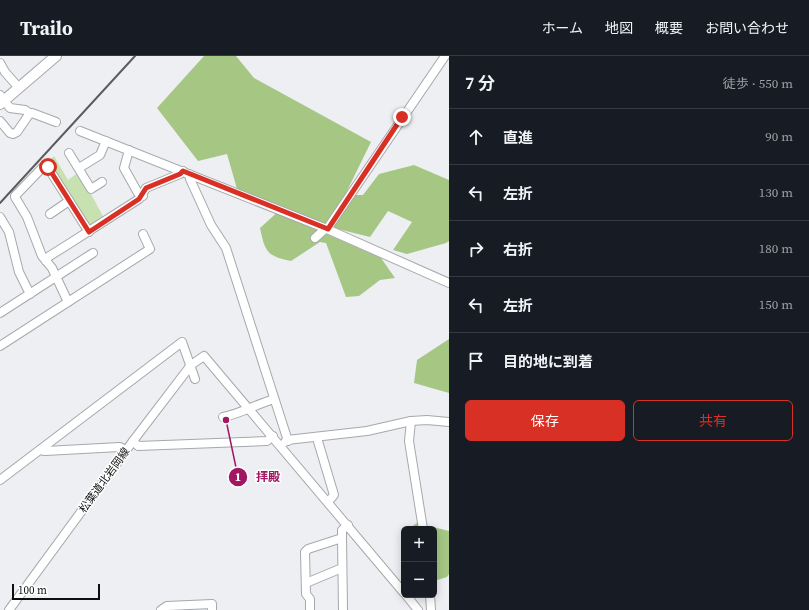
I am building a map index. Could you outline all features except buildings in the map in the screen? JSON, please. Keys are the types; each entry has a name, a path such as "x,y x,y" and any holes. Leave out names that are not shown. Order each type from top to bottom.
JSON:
{"main road":[{"path":"1,100 19,88 56,56"}],"street":[{"path":"315,238 326,229 445,56"},
{"path":"0,63 5,72 19,88"},
{"path":"1,100 10,108 25,110 29,113 56,122"},
{"path":"0,121 10,133 13,134 17,132 29,113"},
{"path":"80,131 326,229 449,283"},
{"path":"79,168 100,155 106,141"},
{"path":"129,150 124,168 138,193 143,196"},
{"path":"69,152 91,189 102,182"},
{"path":"68,302 52,268 41,254 27,217 15,196 45,165 89,232"},
{"path":"46,261 48,258 143,196 146,188 186,173"},
{"path":"186,173 210,222 226,248 274,399 284,443"},
{"path":"50,214 69,201"},
{"path":"0,217 9,232 19,272 30,294"},
{"path":"0,346 150,248 143,234"},
{"path":"0,313 93,253"},
{"path":"1,477 40,450 182,342 195,378"},
{"name":"松葉道北岩岡線","path":"8,610 132,441 191,365 204,356 249,408"},
{"path":"223,417 232,416 274,399"},
{"path":"249,408 273,436 284,443 328,502 401,589"},
{"path":"284,443 368,432 411,421 427,420 449,422"},
{"path":"411,421 409,441 423,526"},
{"path":"132,441 138,446 266,441 273,436"},
{"path":"317,438 334,495 328,502"},
{"path":"40,450 120,447 126,450"},
{"path":"342,610 342,530 348,526"},
{"path":"310,610 310,599 306,594 305,552 306,550 342,538"},
{"path":"306,583 342,568"},
{"path":"408,598 418,610"},
{"path":"430,598 431,610"},
{"path":"161,610 167,606 212,604 212,610"}],"green space":[{"path":"204,56 236,56 254,78 371,142 345,195 363,195 379,174 414,165 449,180 449,241 407,254 393,250 412,222 388,211 370,237 334,228 329,235 381,258 395,278 380,280 359,296 346,297 326,243 320,242 291,261 276,257 268,251 263,242 260,228 282,208 237,189 227,154 198,161 157,108"},
{"path":"54,156 68,180 79,172 104,218 88,228 48,162"},
{"path":"449,339 449,393 414,383 417,360"},
{"path":"417,523 429,526 412,526"},
{"path":"437,528 449,531 449,574 447,577 437,580"}],"railway":[{"path":"0,203 135,56"}],"place":[{"name":"拝殿","path":"226,420"}],"route":[{"path":"48,167 89,232 143,196 146,188 180,174 183,171 328,229 402,117"}]}
